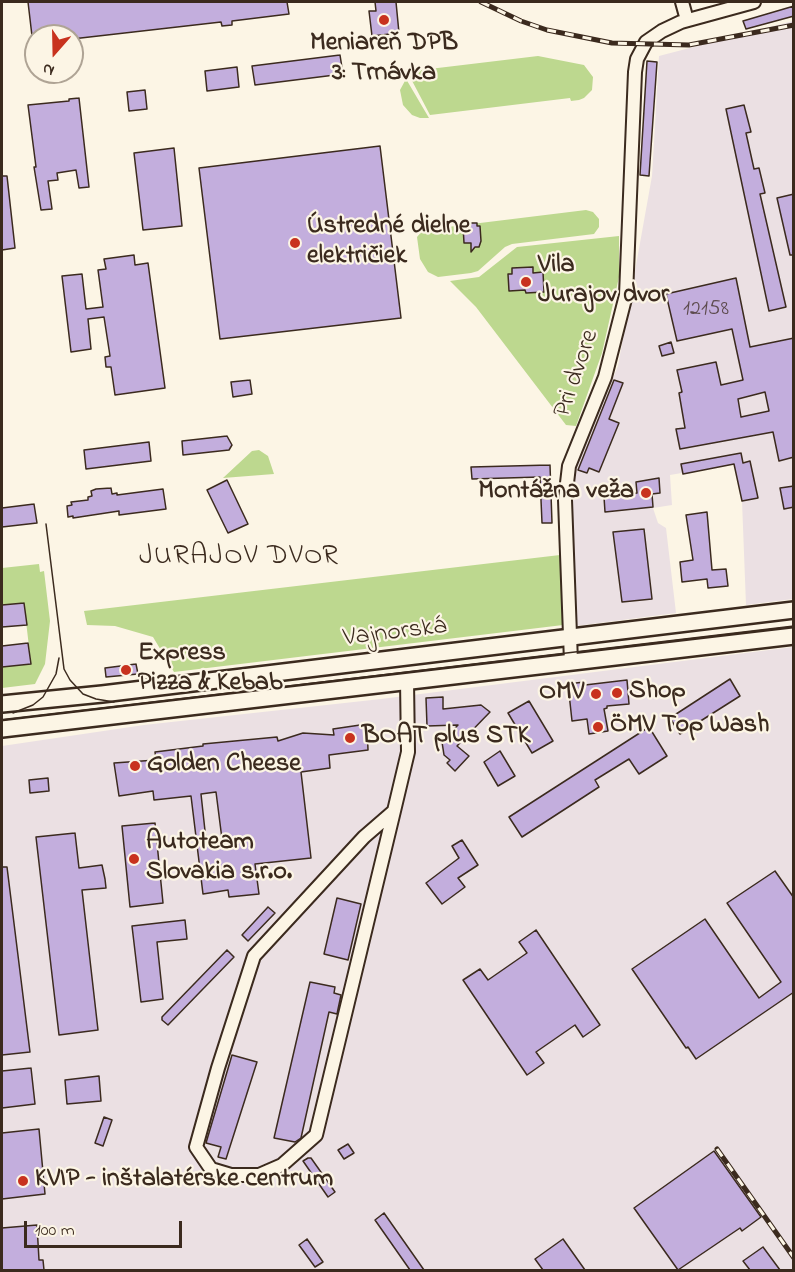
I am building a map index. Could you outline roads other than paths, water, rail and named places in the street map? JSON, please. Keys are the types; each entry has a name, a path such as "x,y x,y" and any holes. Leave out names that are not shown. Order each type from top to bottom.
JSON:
{"main road":[{"name":"Vajnorská","path":"2,704 87,696 794,610"},
{"name":"Vajnorská","path":"2,729 794,636"}],"street":[{"path":"682,2 687,20"},
{"name":"Pri dvore","path":"571,662 565,500 568,466 605,377 626,295 637,59 643,45 651,37 687,20 754,2"},
{"path":"394,811 364,837 254,956 218,1068 196,1148 211,1168 231,1175 259,1175 282,1165 316,1135 394,811 408,752 407,681"}],"tram line":[{"path":"46,524 64,669 70,680 83,694 114,702"},
{"path":"2,720 794,626"},
{"path":"13,713 33,705 43,697 56,674 59,658"}],"railway":[{"path":"481,2 521,21 547,30 612,43 689,45 794,25"},
{"path":"717,1149 794,1258"}],"place":[{"name":"Meniareň DPB 3: Trnávka","path":"384,20"},
{"name":"Ústredné dielne električiek","path":"295,243"},
{"name":"Vila Jurajov dvor","path":"526,282"},
{"name":"Montážna veža","path":"646,493"},
{"name":"Express Pizza & Kebab","path":"126,670"},
{"name":"Shop","path":"617,693"},
{"name":"OMV","path":"596,694"},
{"name":"ÖMV Top Wash","path":"598,727"},
{"name":"BOAT plus STK","path":"350,738"},
{"name":"Golden Cheese","path":"135,766"},
{"name":"Autoteam Slovakia s.r.o.","path":"134,859"},
{"name":"KVIP - inštalatérske centrum","path":"23,1181"}],"district":[{"name":"JURAJOV DVOR","path":"239,558"}]}
